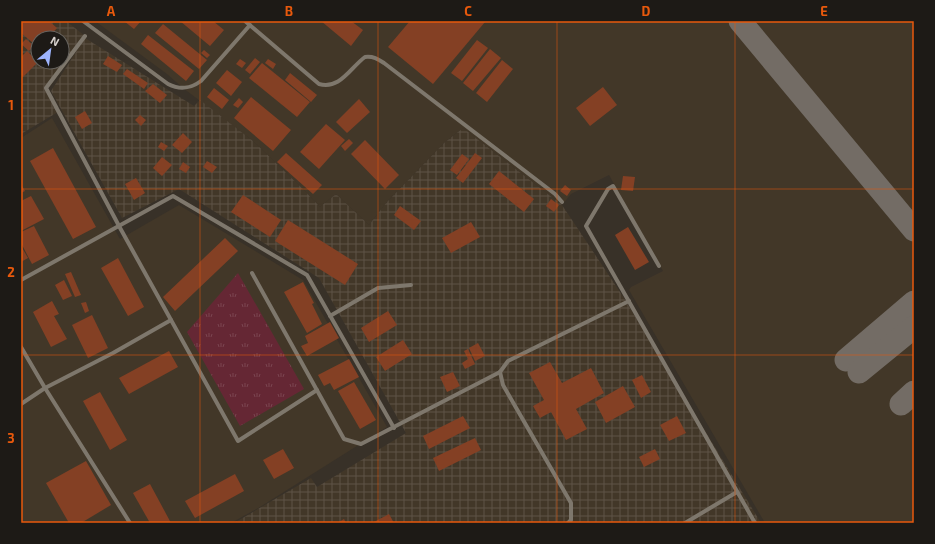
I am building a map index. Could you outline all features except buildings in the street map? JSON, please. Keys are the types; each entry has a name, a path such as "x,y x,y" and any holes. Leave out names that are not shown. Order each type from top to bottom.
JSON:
{"lane":[{"path":"84,21 168,84 176,88 192,87 201,81 250,25"},
{"path":"245,21 319,84 326,86 339,81 365,57 370,56 376,58 555,194 562,202"},
{"path":"85,36 46,88 119,226 238,440 317,390"},
{"path":"658,266 613,186 608,189 586,226 755,523"},
{"path":"21,280 173,196 307,276 394,428"},
{"path":"252,272 344,439 361,444 500,372 508,361 629,301"},
{"path":"330,316 378,288 410,285"},
{"path":"21,404 45,388 113,353 171,320"},
{"path":"21,347 130,523"},
{"path":"500,372 503,385 571,503 571,520 568,523"},
{"path":"685,523 737,492"}],"shaded area":[{"path":"21,21 66,21 85,36 70,57 70,30 30,30 30,70 60,70 47,88 58,112 21,134"},
{"path":"95,21 914,21 914,523 765,523 629,290 631,287 663,271 609,175 571,194 562,205 463,128 444,143 386,203 369,225 336,194 320,207 253,141 183,88 167,74"},
{"path":"85,38 194,106 200,100 253,141 320,207 336,194 369,225 386,203 444,143 463,128 562,205 624,298 761,523 234,523 311,478 317,487 406,433 319,278 179,189 122,218 51,91 64,70 70,70 70,61"},
{"path":"52,118 120,239 179,205 303,280 387,427 260,507 231,523 22,523 21,138"}],"green space":[{"path":"238,273 304,389 240,426 187,332"}],"taxiway":[{"path":"740,21 914,230"},
{"path":"846,360 914,302"},
{"path":"859,372 914,327"},
{"path":"901,404 914,392"}]}
